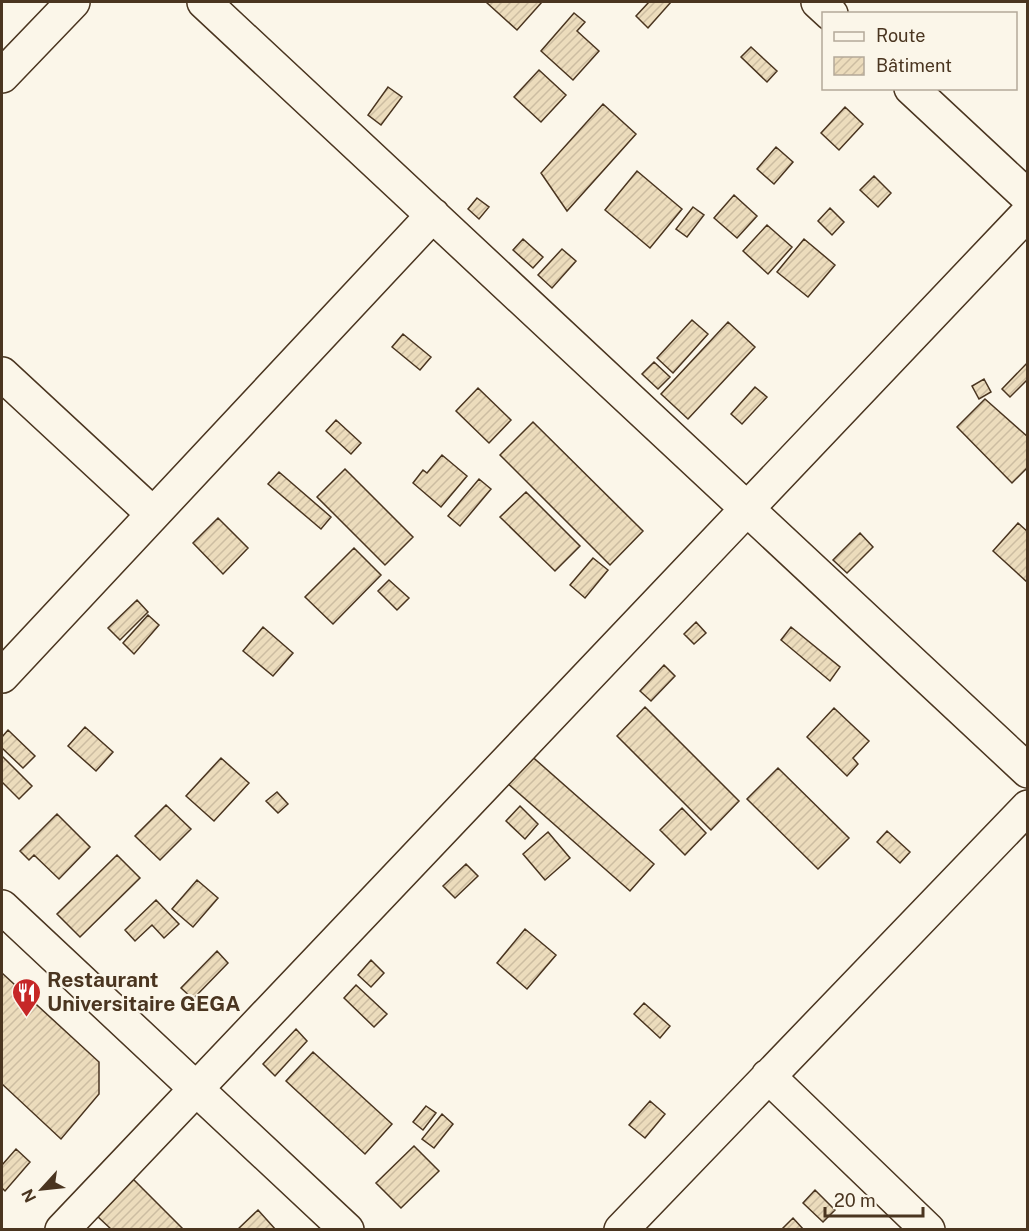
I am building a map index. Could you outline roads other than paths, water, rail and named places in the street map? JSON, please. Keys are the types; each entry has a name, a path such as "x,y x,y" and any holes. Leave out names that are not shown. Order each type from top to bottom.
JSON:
{"street":[{"path":"2,76 73,2"},
{"path":"204,2 1028,771"},
{"path":"913,90 1028,197"},
{"path":"63,1230 1028,213"},
{"path":"2,676 433,215"},
{"path":"2,374 153,514"},
{"path":"621,1230 1028,807"},
{"path":"2,908 347,1230"},
{"path":"768,1076 928,1230"}],"place":[{"name":"Restaurant Universitaire GEGA","path":"26,1018"}]}
